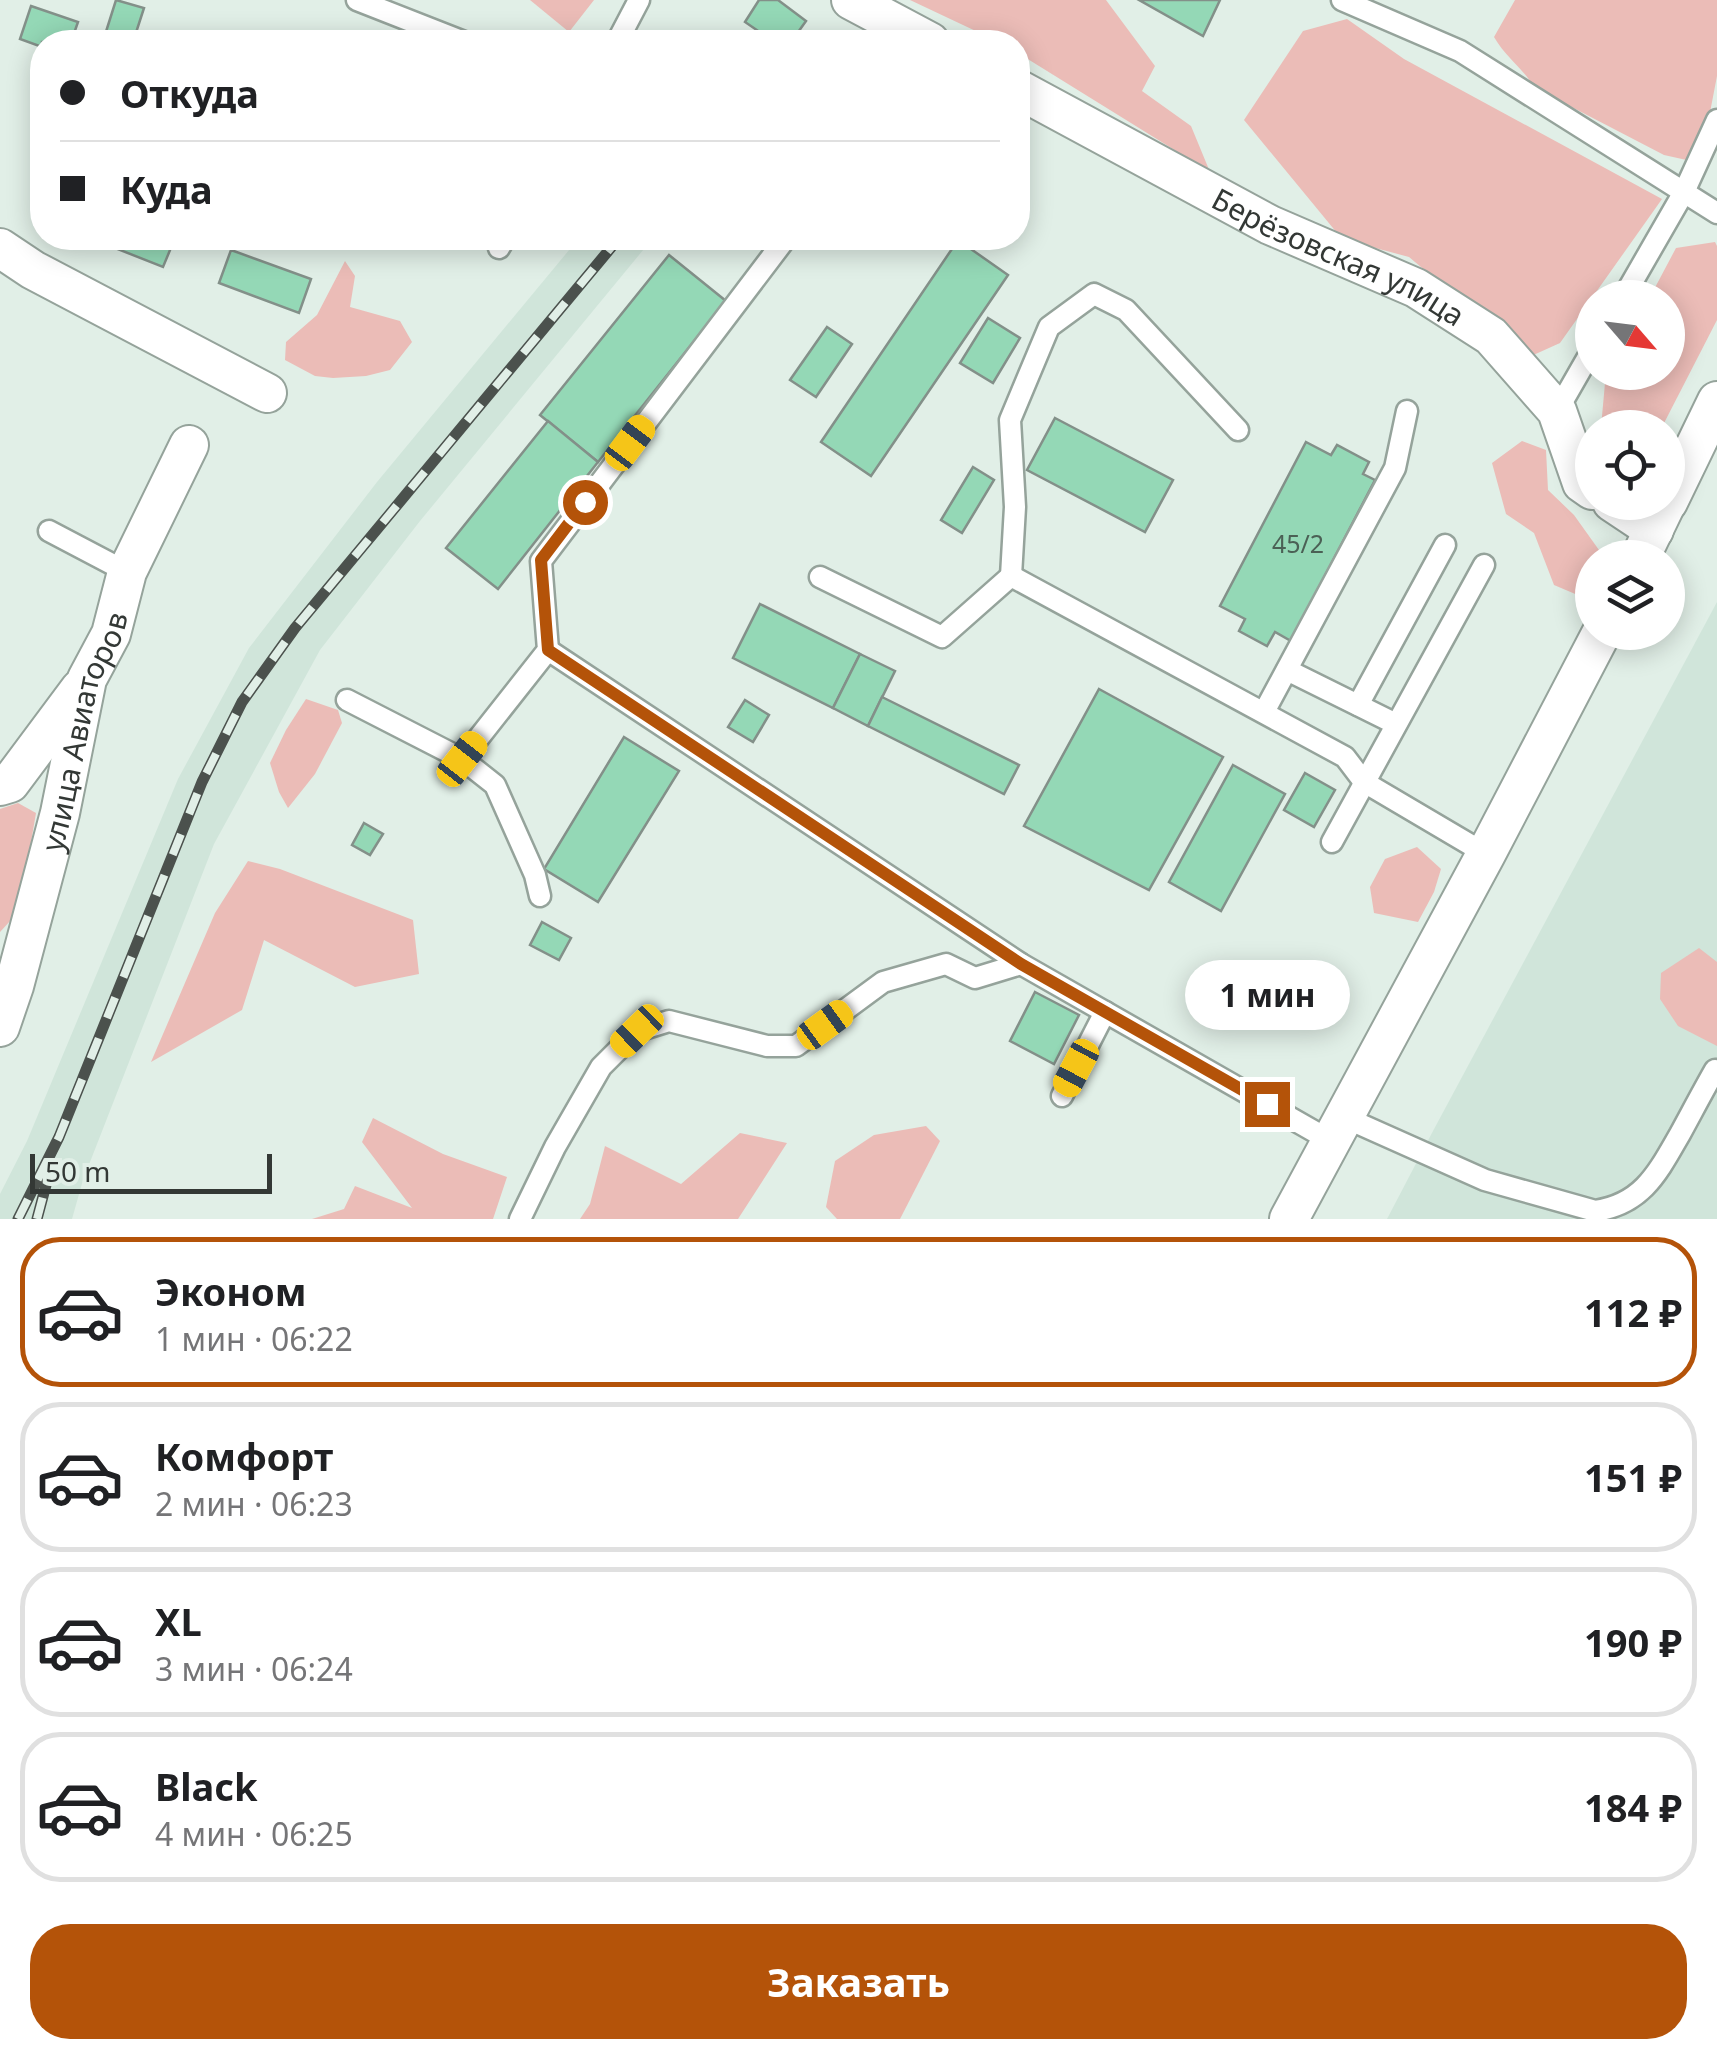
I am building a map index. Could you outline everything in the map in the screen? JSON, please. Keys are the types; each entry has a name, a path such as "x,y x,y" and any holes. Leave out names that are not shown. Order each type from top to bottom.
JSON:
{"street":[{"path":"852,0 908,30"},
{"name":"Берёзовская улица","path":"1030,96 1270,225 1416,288 1491,336 1557,411 1575,464"},
{"path":"0,248 33,270 267,393"},
{"path":"1657,523 1717,401"},
{"name":"улица Авиаторов","path":"0,1028 60,813 87,680 110,634 127,572 190,444"},
{"path":"1289,1219 1593,650"},
{"path":"0,786 10,783 87,680"}],"lane":[{"path":"357,0 433,30"},
{"path":"624,30 639,0"},
{"path":"1342,0 1460,50 1717,213"},
{"path":"1633,280 1684,192 1717,120"},
{"path":"462,759 548,650 541,560 777,250"},
{"path":"820,576 942,637 1011,576 1014,508 1010,420 1049,326 1094,294 1126,310 1238,430"},
{"path":"1557,411 1575,380"},
{"path":"1264,712 1395,468 1406,411"},
{"path":"49,531 127,572"},
{"path":"1358,705 1446,545"},
{"path":"1332,842 1484,565"},
{"path":"1011,576 1345,757 1364,782 1486,854"},
{"path":"548,650 1021,964 1105,1012 1339,1129 1485,1180 1595,1211 1629,1200 1654,1179 1715,1070"},
{"path":"1287,670 1396,724"},
{"path":"347,700 462,759 496,785 535,875 540,896"},
{"path":"520,1219 600,1067 637,1031 669,1021 768,1046 796,1046 883,982 946,964 975,978 1021,964"},
{"path":"1062,1096 1105,1012"}],"shaded area":[{"path":"530,0 594,0 567,30"},
{"path":"910,0 1106,0 1155,66 1142,91 1191,126 1210,172 1030,60 1030,30 974,30"},
{"path":"1515,0 1717,0 1717,76 1707,128 1691,161 1664,155 1535,88 1494,37"},
{"path":"1347,19 1404,59 1662,199 1605,280 1575,280 1575,322 1560,343 1529,357 1409,257 1342,239 1244,120 1303,31"},
{"path":"1715,242 1717,246 1717,320 1685,382 1685,280 1659,280 1676,248"},
{"path":"569,250 643,250 420,521 320,650 214,844 83,1180 72,1219 0,1219 0,1194 27,1141 178,779 249,648 377,482"},
{"path":"345,261 355,276 350,307 400,321 412,342 390,370 366,376 315,376 285,360 286,342 317,315"},
{"path":"1604,390 1681,390 1671,410 1603,410"},
{"path":"1522,441 1546,450 1548,490 1574,515 1592,540 1575,540 1575,594 1554,585 1534,533 1506,514 1492,463"},
{"path":"1717,602 1717,1219 1387,1219 1433,1131"},
{"path":"306,699 338,710 342,723 315,774 288,808 270,763"},
{"path":"18,803 36,813 25,877 11,920 0,932 0,809"},
{"path":"1417,847 1441,869 1418,922 1374,913 1370,887 1385,859"},
{"path":"248,861 280,869 413,920 419,974 355,987 264,940 242,1010 151,1062 215,913"},
{"path":"1699,948 1717,962 1717,1046 1678,1026 1660,999 1661,973"},
{"path":"373,1118 443,1154 507,1177 493,1219 312,1219 344,1209 355,1186 412,1208 362,1142"},
{"path":"926,1126 940,1141 900,1219 837,1219 826,1207 835,1161 874,1135"},
{"path":"740,1133 787,1143 738,1219 580,1219 590,1204 605,1146 681,1184"}],"building":[{"path":"116,0 144,8 137,30 107,30"},
{"path":"759,0 778,0 806,21 800,30 757,30 745,22"},
{"path":"1139,0 1220,0 1203,36"},
{"path":"31,6 78,22 75,30 30,30 30,43 20,39"},
{"path":"120,250 170,250 163,267"},
{"path":"231,250 311,279 299,313 219,283"},
{"path":"951,250 972,250 1008,275 871,476 821,442"},
{"path":"669,255 726,301 598,462 540,415"},
{"path":"988,318 1020,338 993,383 960,363"},
{"path":"827,327 852,344 816,397 790,380"},
{"path":"1055,418 1173,480 1145,532 1027,470"},
{"path":"548,421 598,462 498,589 446,548"},
{"path":"1306,442 1331,455 1337,445 1369,462 1363,474 1375,480 1291,641 1275,632 1267,646 1239,631 1245,619 1220,606"},
{"path":"973,467 994,480 962,533 941,520"},
{"path":"760,604 860,654 833,708 733,658"},
{"path":"860,654 895,671 868,726 833,708"},
{"path":"1099,689 1223,757 1149,890 1024,826"},
{"path":"882,697 1019,765 1004,794 868,726"},
{"path":"745,700 769,715 753,742 728,727"},
{"path":"624,737 679,771 598,902 544,869"},
{"path":"1233,765 1285,794 1221,911 1169,882"},
{"path":"1305,773 1335,790 1314,827 1284,810"},
{"path":"364,823 383,834 370,855 352,845"},
{"path":"542,922 571,938 559,960 530,945"},
{"path":"1035,992 1079,1015 1054,1064 1010,1041"}],"railway":[{"path":"18,1219 59,1137 202,782 242,702 295,628 609,250"},
{"path":"37,1219 46,1185"}],"route":[{"path":"585,502 541,560 548,650 1021,964 1267,1104"}]}
